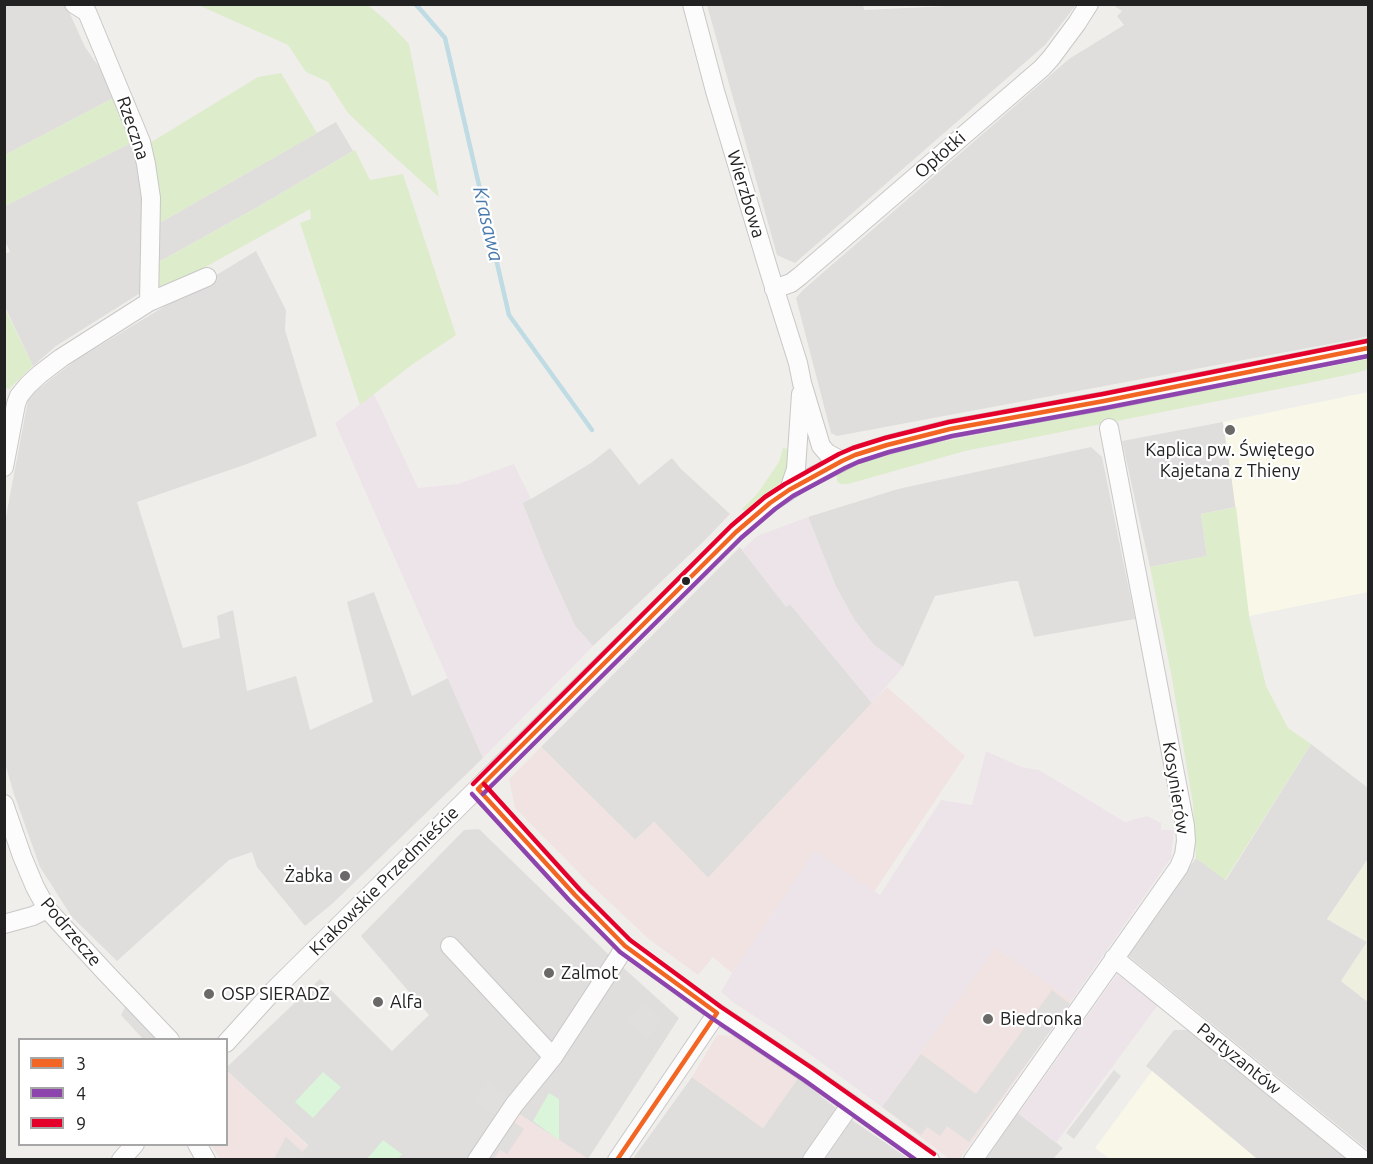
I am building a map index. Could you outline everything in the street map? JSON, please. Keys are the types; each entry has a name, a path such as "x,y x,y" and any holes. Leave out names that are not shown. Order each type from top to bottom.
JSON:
{"street":[{"name":"Rzeczna","path":"74,4 87,12 141,142 151,198 149,302"},
{"name":"Wierzbowa","path":"692,4 715,91 821,446 827,453 842,461"},
{"name":"Opłotki","path":"774,289 791,283 800,276 1042,68 1089,4"},
{"path":"4,467 16,404 28,385 61,358 149,302 207,277"},
{"name":"Krakowskie Przedmieście","path":"228,1041 274,990 736,532 789,490 855,455 950,429 1368,348"},
{"name":"Wierzbowa","path":"789,490 796,469 802,383"},
{"name":"Kosynierów","path":"973,1160 1179,867 1184,855 1185,826 1109,428"},
{"path":"478,789 625,946 717,1013 930,1160"},
{"name":"Podrzecze","path":"4,804 22,856 47,909 168,1038"},
{"path":"4,924 33,916 47,909"},
{"path":"450,946 553,1057"},
{"path":"477,1160 514,1105 553,1057 625,946"},
{"name":"Partyzantów","path":"1114,958 1363,1160"},
{"path":"617,1160 717,1013"},
{"path":"812,1160 851,1104"},
{"path":"121,1160 133,1146"},
{"path":"198,1146 206,1160"}],"shaded area":[{"path":"863,4 864,10 991,4 1076,5 1045,45 795,263 777,255 707,5"},
{"path":"5,5 66,5 85,47 119,95 5,155"},
{"path":"1113,5 1368,5 1368,336 837,436 831,433 796,298 1069,59 1124,25 1117,16 1122,11"},
{"path":"336,122 353,151 157,263 156,225"},
{"path":"135,141 142,167 145,290 56,346 33,366 5,307 4,254 10,252 5,241 5,206"},
{"path":"256,251 286,310 285,330 317,436 247,464 137,502 183,648 220,638 217,616 233,610 247,691 296,676 310,730 373,702 347,602 374,592 412,696 448,678 483,758 332,904 305,926 257,867 252,852 229,860 117,961 72,917 40,867 4,760 5,522 28,400 37,390 76,360"},
{"path":"1368,392 1368,592 1249,616 1223,422"},
{"path":"374,394 418,488 458,484 514,464 531,499 522,503 546,562 575,626 593,646 483,758 335,423"},
{"path":"1223,422 1236,507 1201,514 1207,556 1150,567 1122,441"},
{"path":"1091,447 1102,457 1135,619 1034,637 1018,581 1012,581 935,596 903,667 874,645 855,621 836,587 808,517 898,489"},
{"path":"610,448 639,485 672,458 730,514 593,646 575,626 522,502 531,499 591,463"},
{"path":"808,517 836,587 855,621 874,645 903,667 872,703 790,604 786,607 742,550 757,536"},
{"path":"740,547 786,606 790,604 872,703 708,878 654,822 635,840 541,747"},
{"path":"887,687 965,756 874,892 815,851 732,973 713,957 698,975 650,940 590,884 515,808 509,779 541,747 635,840 654,822 708,878"},
{"path":"1311,744 1368,788 1368,859 1327,919 1367,942 1341,981 1368,1002 1368,1150 1127,955 1196,858 1226,880"},
{"path":"986,751 1021,767 1039,770 1125,822 1147,816 1161,823 1161,830 1174,830 1171,858 1072,1000 995,948 882,1107 721,992 815,851 880,895 941,800 972,805"},
{"path":"479,829 607,953 679,1018 588,1159 519,1114 488,1159 295,1159 308,1145 228,1072 228,1066 320,979 392,1051 429,1015 361,936 464,830"},
{"path":"995,948 1072,1000 960,1159 949,1159 882,1107"},
{"path":"1117,974 1158,1005 1056,1143 1019,1113"},
{"path":"1052,990 1070,1004 969,1142 947,1126 940,1136 927,1127 921,1135 882,1107 921,1054 976,1094"},
{"path":"642,1002 664,1018 648,1039 626,1022"},
{"path":"126,1005 157,1038 142,1038 121,1015"},
{"path":"1174,1030 1192,1030 1351,1159 1257,1159 1146,1066"},
{"path":"717,1035 736,1036 798,1078 763,1128 692,1077"},
{"path":"1114,1070 1121,1076 1074,1139 1066,1133"},
{"path":"1152,1071 1257,1159 1110,1159 1095,1148"},
{"path":"228,1072 308,1146 295,1159 221,1160 212,1146 228,1146"},
{"path":"692,1077 763,1128 798,1078 836,1108 801,1159 632,1160"},
{"path":"487,1082 514,1101 501,1120 474,1100"},
{"path":"1018,1113 1063,1148 1053,1159 986,1159"},
{"path":"519,1114 588,1159 488,1160"},
{"path":"511,1120 524,1129 507,1154 500,1150 494,1159 484,1160"},
{"path":"852,1120 909,1159 825,1159"},
{"path":"286,1137 307,1156 309,1159 274,1159"}],"green space":[{"path":"198,5 368,5 409,44 439,197 348,113 328,82 306,72 288,45"},
{"path":"281,73 317,133 156,225 148,144 258,77"},
{"path":"119,95 135,141 5,206 5,155"},
{"path":"355,150 370,180 403,174 456,335 413,364 360,405 300,223 311,219 310,209 155,295 157,263"},
{"path":"4,307 33,366 9,389 5,388"},
{"path":"1368,359 1368,369 1356,373 965,451 848,484 840,484 837,481 837,475 890,453"},
{"path":"783,448 790,449 785,478 745,511 742,509 757,494 779,462"},
{"path":"1236,507 1249,616 1266,686 1288,728 1311,744 1225,880 1196,858 1193,804 1150,567 1207,556 1201,514"},
{"path":"1368,859 1368,1002 1341,981 1367,942 1327,919"},
{"path":"323,1072 341,1087 313,1118 295,1102"},
{"path":"549,1093 559,1099 559,1140 533,1121"},
{"path":"383,1140 402,1154 398,1159 367,1159"}],"waterway":[{"name":"Krasawa","path":"415,4 445,38 509,315 592,430"}],"transit line":[{"name":"9","path":"473,784 731,526 765,497 839,454 885,438 949,422 1103,394 1367,341"},
{"name":"3","path":"478,789 736,532 789,490 842,461 887,445 950,429 1104,401 1368,348"},
{"name":"4","path":"483,794 741,538 793,496 845,468 889,452 952,436 1368,356"},
{"name":"9","path":"484,784 580,890 630,940 721,1007 934,1154"},
{"name":"3","path":"478,789 625,946 717,1013"},
{"name":"4","path":"472,794 620,952 916,1160"},
{"name":"3","path":"617,1160 717,1013"}],"place":[{"name":"Kaplica pw. Świętego Kajetana z Thieny","path":"1230,430"},
{"name":"Żabka","path":"345,876"},
{"name":"Zalmot","path":"549,973"},
{"name":"OSP SIERADZ","path":"209,994"},
{"name":"Alfa","path":"378,1002"},
{"name":"Biedronka","path":"988,1019"}]}
